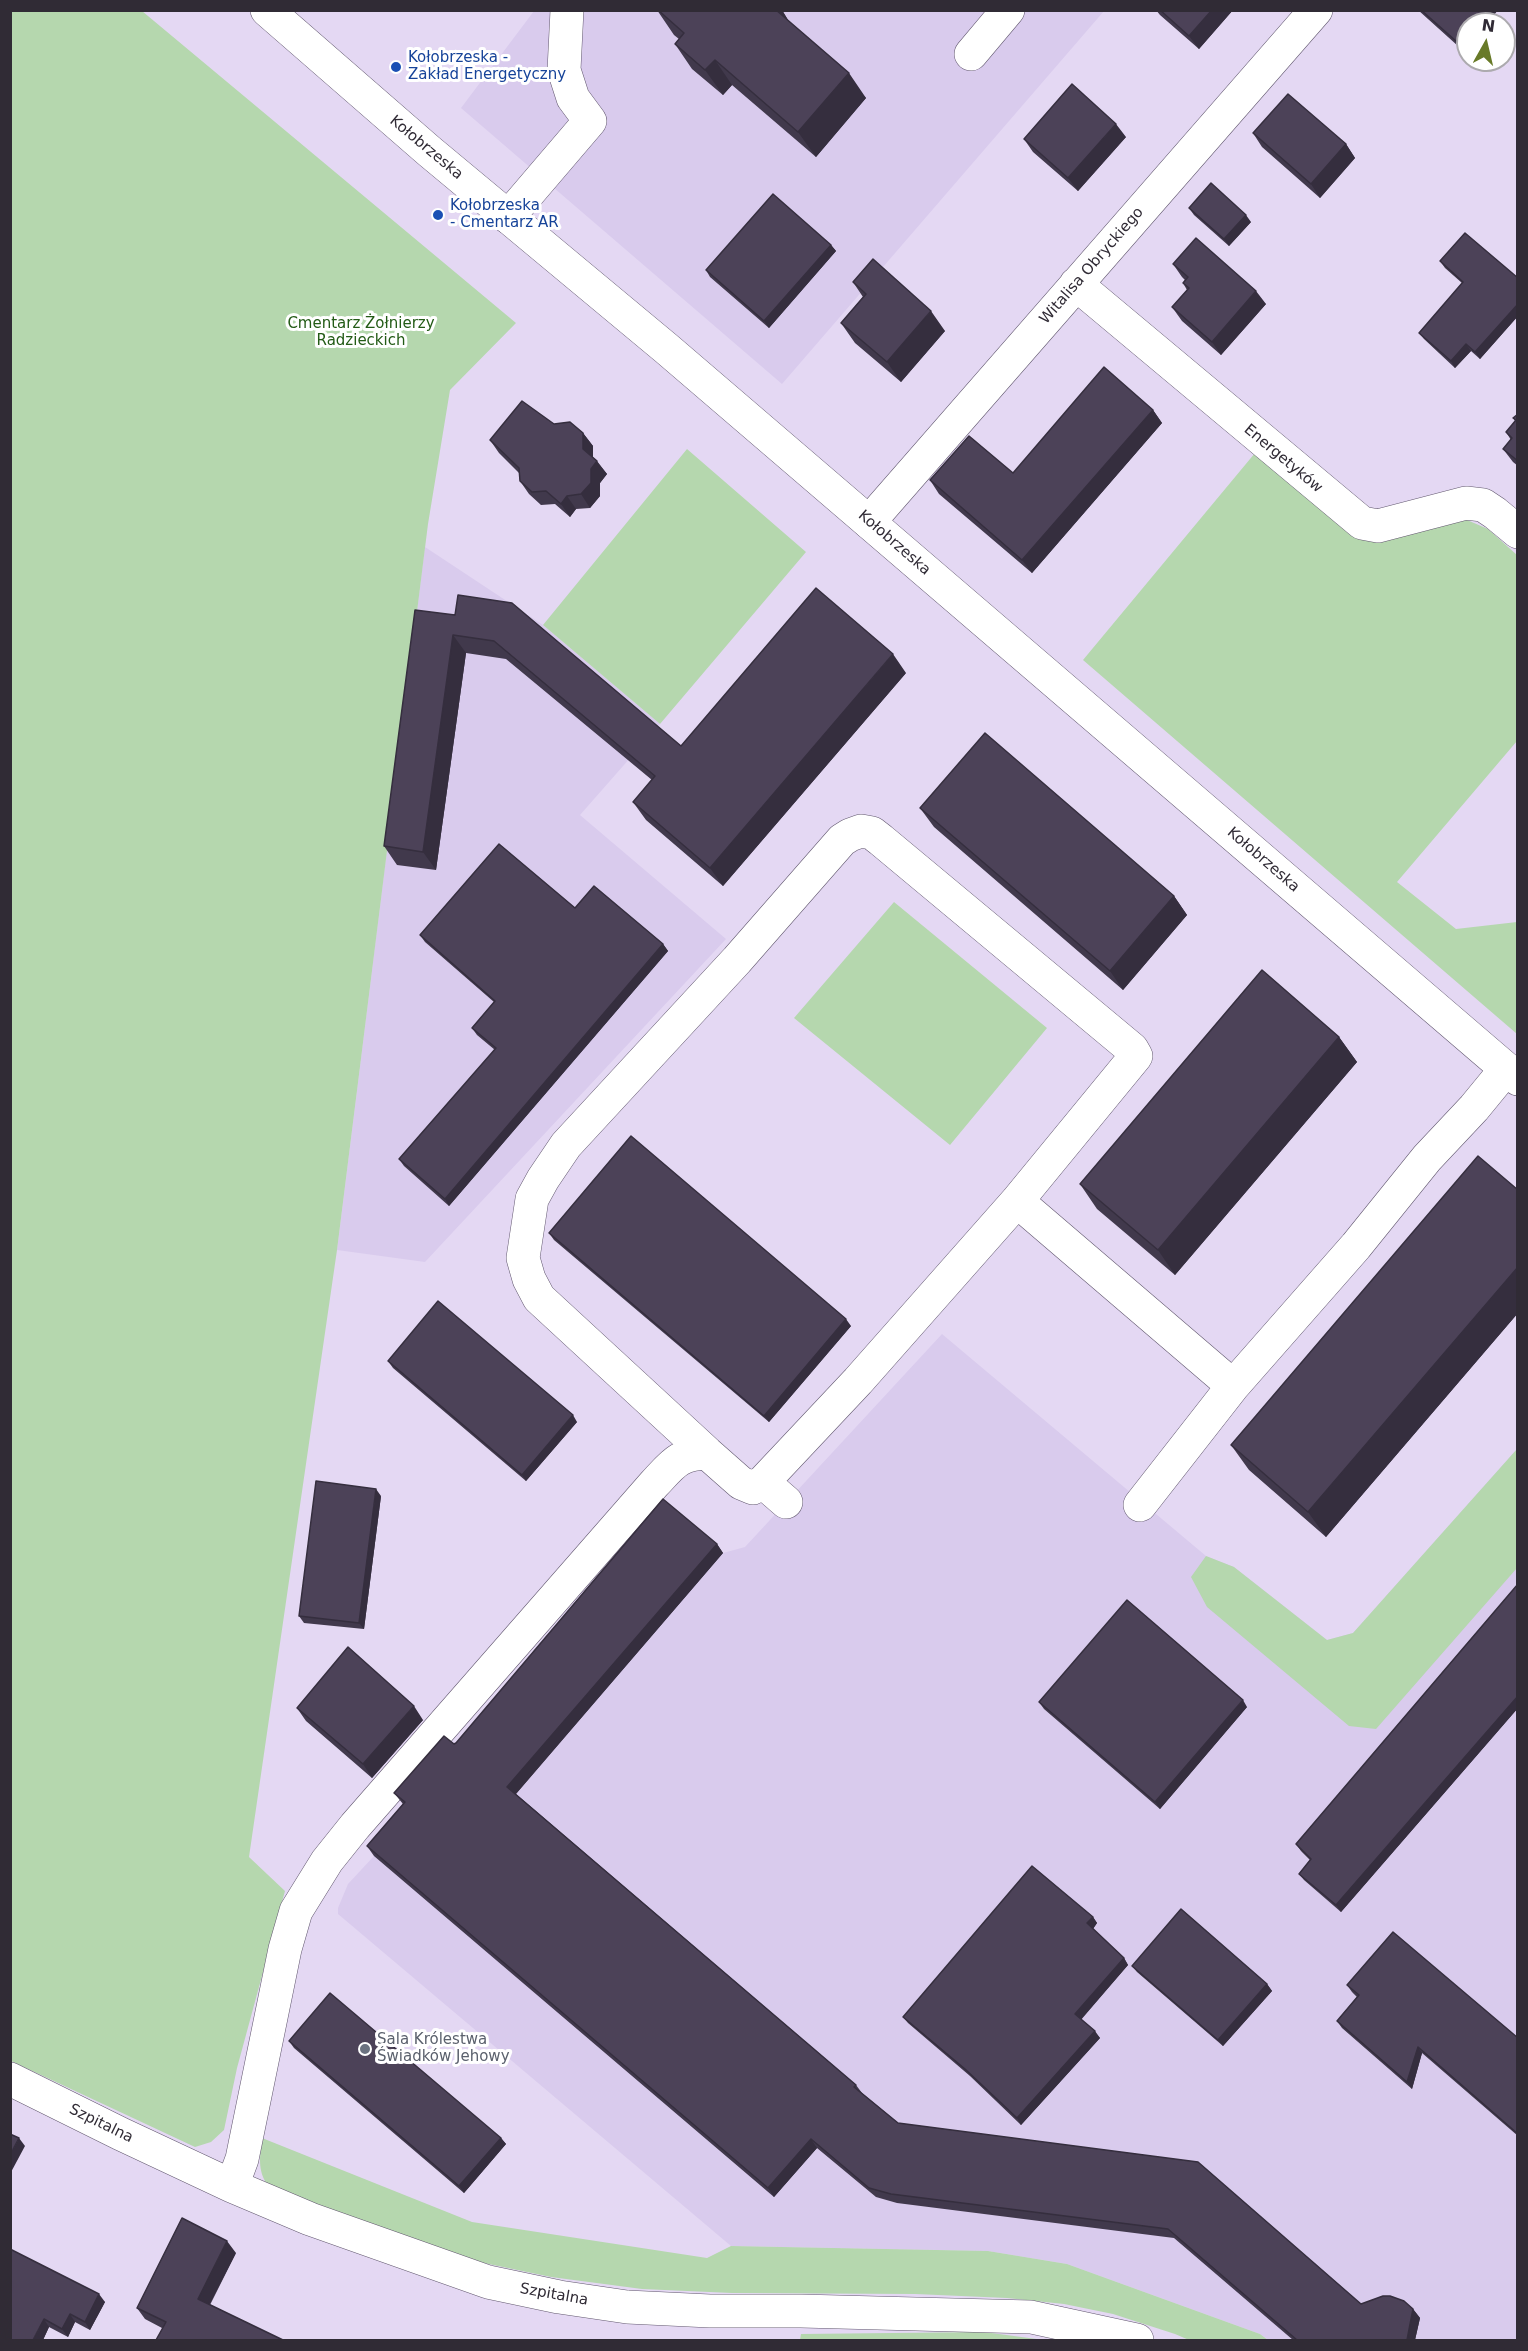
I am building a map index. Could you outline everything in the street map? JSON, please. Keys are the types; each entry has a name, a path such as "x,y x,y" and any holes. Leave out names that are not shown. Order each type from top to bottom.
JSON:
{"street":[{"name":"Kołobrzeska","path":"267,10 508,217 668,349 1512,1074"},
{"path":"508,217 590,121 573,98 564,70 567,10"},
{"path":"971,54 1008,10"},
{"name":"Witalisa Obryckiego","path":"869,522 1316,10"},
{"name":"Energetyków","path":"1076,284 1362,523 1378,526 1466,503 1483,505 1518,532"},
{"path":"861,831 872,833 881,840 1132,1049 1136,1056 1017,1201 858,1381 775,1492 741,1483 539,1298 529,1280 523,1258 532,1199 566,1145 850,835 861,831"},
{"path":"1140,1505 1233,1386 1356,1246 1427,1158 1474,1108 1512,1074"},
{"path":"1017,1201 1233,1386"},
{"path":"232,2187 242,2159 285,1949 296,1911 327,1861 654,1484 679,1458 690,1454 707,1453"},
{"name":"Szpitalna","path":"10,2079 232,2187 310,2219 488,2282 559,2297 627,2307 710,2311 1031,2317 1137,2340"}],"shaded area":[{"path":"534,11 1104,11 782,384 461,108"},
{"path":"425,547 543,625 660,724 580,815 726,939 425,1262 337,1250"},
{"path":"942,1334 1206,1556 1234,1567 1327,1640 1353,1633 1517,1449 1517,2340 1268,2340 1260,2334 1067,2264 988,2251 731,2246 338,1914 338,1908 348,1884 374,1856 723,1553 745,1547"}],"green space":[{"name":"Cmentarz Żołnierzy Radzieckich","path":"10,11 142,11 516,323 450,390 428,524 337,1250 249,1857 285,1891 237,2068 224,2130 211,2142 195,2147 11,2061"},
{"path":"687,449 806,552 660,724 543,625"},
{"path":"1255,453 1349,533 1467,520 1488,529 1517,555 1517,741 1397,882 1456,929 1517,922 1517,1034 1083,660"},
{"path":"894,902 1047,1028 950,1145 794,1018"},
{"path":"1517,1449 1517,1568 1376,1729 1349,1726 1207,1607 1191,1577 1206,1556 1234,1567 1327,1640 1353,1633"},
{"path":"262,2138 472,2222 707,2258 731,2246 988,2251 1067,2264 1260,2334 1268,2340 1189,2340 1113,2314 1064,2304 1007,2298 642,2289 551,2277 479,2262 400,2240 268,2186 261,2169"},
{"path":"984,2332 1044,2340 800,2340 801,2334"}],"building":[{"path":"658,10 776,10 849,73 798,132 715,60 705,70 675,44 684,33"},
{"path":"1160,10 1212,10 1189,36"},
{"path":"1421,10 1487,10 1489,12 1456,12 1456,41"},
{"path":"1072,84 1116,124 1068,178 1024,139"},
{"path":"1288,94 1346,144 1311,184 1253,133"},
{"path":"1211,183 1246,215 1224,239 1189,208"},
{"path":"773,194 831,245 764,321 706,270"},
{"path":"1465,233 1518,278 1518,304 1475,352 1466,344 1451,361 1419,333 1463,282 1440,261"},
{"path":"1196,238 1256,291 1212,342 1172,307 1189,288 1183,283 1188,277 1173,264"},
{"path":"873,259 931,311 887,362 841,323 866,294 853,282"},
{"path":"1104,367 1153,410 1022,560 930,480 969,436 1013,473"},
{"path":"522,401 554,424 570,422 583,433 583,449 597,461 591,469 591,483 581,494 567,496 561,504 546,491 532,492 520,481 519,468 490,440"},
{"path":"1518,414 1518,461 1503,449 1512,438 1506,432 1516,420 1513,418"},
{"path":"816,588 893,654 710,868 633,802 655,776 494,641 453,635 423,852 384,846 415,610 455,615 458,595 512,603 681,746"},
{"path":"985,733 1174,896 1110,971 920,808"},
{"path":"499,844 575,908 594,886 663,944 445,1199 399,1159 496,1048 472,1028 495,1001 420,935"},
{"path":"1262,970 1339,1037 1158,1250 1080,1184"},
{"path":"631,1136 846,1319 764,1416 549,1233"},
{"path":"1478,1156 1518,1190 1518,1267 1308,1512 1231,1445"},
{"path":"438,1301 573,1415 522,1475 388,1361"},
{"path":"316,1481 376,1489 359,1623 299,1616"},
{"path":"663,1499 717,1544 507,1787 898,2123 1198,2162 1361,2304 1383,2296 1404,2301 1413,2309 1407,2340 1297,2340 1168,2229 891,2194 869,2188 811,2139 768,2188 367,1846 405,1802 394,1793 444,1736 454,1744 456,1743"},
{"path":"1518,1584 1518,1696 1336,1905 1299,1874 1311,1859 1296,1844"},
{"path":"1127,1600 1243,1700 1155,1802 1039,1702"},
{"path":"348,1647 414,1706 363,1764 297,1708"},
{"path":"1032,1866 1093,1917 1087,1923 1124,1958 1075,2014 1095,2031 1017,2118 965,2069 903,2017"},
{"path":"1181,1909 1267,1984 1218,2040 1132,1966"},
{"path":"1393,1932 1518,2038 1518,2134 1418,2047 1407,2082 1337,2021 1359,1995 1347,1985"},
{"path":"330,1993 501,2138 459,2186 289,2041"},
{"path":"10,2134 19,2138 10,2155"},
{"path":"182,2218 227,2241 198,2299 283,2340 156,2340 166,2322 137,2308"},
{"path":"10,2249 99,2294 85,2322 70,2314 62,2329 44,2319 33,2340 10,2340"}],"place":[{"name":"Kołobrzeska - Zakład Energetyczny","path":"396,67"},
{"name":"Kołobrzeska - Cmentarz AR","path":"438,215"},
{"name":"Sala Królestwa Świadków Jehowy","path":"365,2049"}]}
